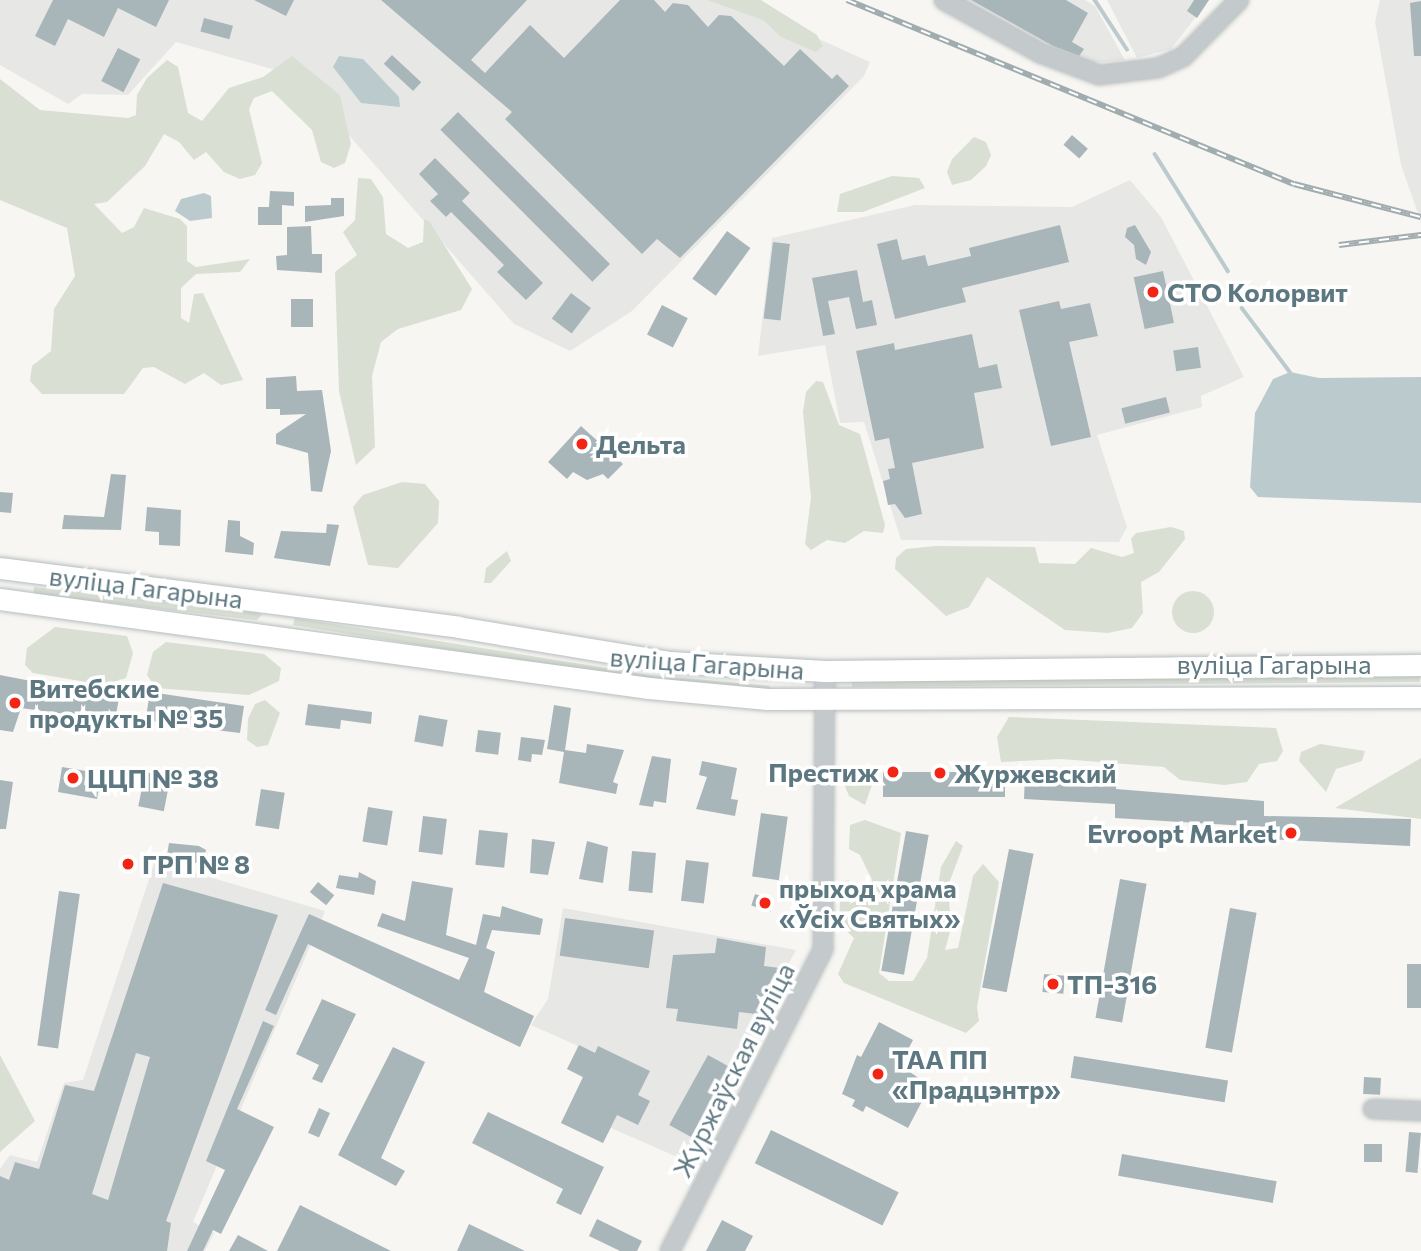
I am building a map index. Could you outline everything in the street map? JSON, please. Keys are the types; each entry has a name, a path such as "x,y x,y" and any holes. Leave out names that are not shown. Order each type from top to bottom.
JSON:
{"main road":[{"name":"вуліца Гагарына","path":"0,569 458,627 597,654 825,671 1421,664"},
{"name":"вуліца Гагарына","path":"0,599 293,635 649,688 825,698 1421,697"},
{"path":"254,630 268,615 257,601"},
{"path":"293,635 285,620 298,606"}],"street":[{"path":"944,0 1040,53 1099,75 1158,68 1183,57 1239,0"},
{"name":"Журжаўская вуліца","path":"670,1251 823,949 825,671"},
{"path":"1373,1109 1421,1111"}],"shaded area":[{"path":"0,0 732,0 870,62 864,76 632,311 570,351 514,324 297,76 176,42 128,95 82,94 68,104 0,65"},
{"path":"707,0 761,0 817,35 823,46 816,52 781,37 763,20"},
{"path":"961,0 1085,0 1095,6 1125,60 1080,64"},
{"path":"1107,0 1209,0 1171,49 1137,58"},
{"path":"1380,0 1421,0 1421,222 1401,165 1375,22"},
{"path":"292,56 340,95 351,144 345,163 334,168 321,162 312,130 272,91 254,98 249,109 262,163 255,175 240,179 224,172 206,152 194,160 179,142 164,134 145,166 107,202 94,204 122,233 134,227 144,208 180,219 187,226 187,261 196,267 250,259 240,272 196,274 181,288 181,318 189,323 194,294 203,293 243,380 221,385 204,373 185,384 154,367 143,368 124,394 42,394 30,381 32,366 51,351 54,309 75,276 67,228 0,200 0,79 40,110 128,118 136,115 137,95 147,78 167,60 178,67 188,113 202,121 229,88 263,77"},
{"path":"339,56 363,59 399,97 400,107 361,103 333,67"},
{"path":"974,137 986,142 991,155 986,166 971,180 952,185 947,172 952,159"},
{"path":"892,176 919,178 925,188 863,212 837,212 840,194"},
{"path":"358,178 371,179 383,197 386,234 408,248 423,242 424,219 429,221 472,289 461,310 398,329 381,342 372,376 375,447 356,465 339,391 335,272 357,255 343,232 355,220"},
{"path":"1130,180 1161,217 1244,377 1201,396 1202,407 1097,435 1127,527 1119,542 901,540 864,422 840,423 825,345 758,356 772,238 915,205 1072,207"},
{"path":"204,193 211,196 212,218 190,221 175,211 181,199"},
{"path":"1290,372 1319,378 1421,377 1421,503 1258,497 1250,487 1255,413 1273,379"},
{"path":"816,381 823,382 839,425 860,434 885,525 883,533 864,531 845,543 827,540 811,550 805,544 811,498 803,412 806,392"},
{"path":"402,482 425,484 439,501 438,523 398,568 368,565 353,507 363,495"},
{"path":"1171,527 1184,531 1185,539 1159,572 1141,582 1143,613 1132,628 1108,633 1065,630 987,577 969,607 946,616 895,569 896,558 906,549 935,546 1035,547 1039,563 1075,564 1091,548 1122,557 1134,553 1131,539 1136,533"},
{"path":"507,551 511,561 491,583 484,583 486,568"},
{"path":"34,587 262,615 257,620 34,594"},
{"path":"1193,591 1208,597 1214,612 1208,627 1193,633 1178,627 1172,612 1178,597"},
{"path":"295,618 650,675 770,686 769,691 649,682 293,625"},
{"path":"55,627 127,636 133,653 126,678 104,685 33,673 25,665 27,648"},
{"path":"166,642 264,654 281,668 279,681 249,695 156,688 147,675 153,652"},
{"path":"977,677 1420,677 1420,682 852,687 852,682"},
{"path":"265,700 280,713 268,745 257,747 247,740 248,719 255,704"},
{"path":"1009,717 1276,728 1283,751 1277,761 1259,764 1247,782 1224,785 1180,780 1164,767 1061,759 1001,762 997,737"},
{"path":"1320,744 1365,751 1362,761 1336,769 1326,792 1299,761 1301,752"},
{"path":"1421,758 1421,819 1335,808"},
{"path":"856,768 868,772 873,782 865,805 849,796 845,786"},
{"path":"865,820 901,833 879,973 889,981 913,981 927,958 941,867 956,841 963,846 948,886 951,928 945,950 958,948 973,876 983,864 999,882 977,1007 979,1021 966,1033 844,983 838,974 854,938 839,924 841,882 849,880 850,904 865,895 872,880 860,855 849,849 850,825"},
{"path":"155,861 325,911 193,1222 214,1233 205,1251 0,1251 0,1169 10,1155 37,1162 64,1083 83,1080"},
{"path":"563,908 796,950 684,1160 611,1128 603,1143 561,1123 583,1078 567,1069 578,1046 531,1025 548,999"},
{"path":"0,1055 35,1121 0,1152"}],"building":[{"path":"53,0 169,0 156,27 118,8 104,37 68,19 55,46 35,36"},
{"path":"254,0 294,0 286,16"},
{"path":"381,0 527,0 471,60 485,73 530,25 564,58 620,0 654,0 665,12 673,3 688,5 708,27 719,15 731,16 784,66 800,49 832,79 837,74 849,86 680,258 657,239 642,254 505,119 512,112"},
{"path":"971,0 1066,0 1088,13 1072,42 1084,49 1079,56 1053,46"},
{"path":"1194,0 1209,0 1197,18 1187,11"},
{"path":"1421,1 1421,56 1414,56 1410,3"},
{"path":"204,18 233,26 229,39 200,32"},
{"path":"118,48 140,59 123,92 101,81"},
{"path":"392,55 421,82 413,91 384,64"},
{"path":"458,112 610,264 592,282 440,130"},
{"path":"1072,135 1088,149 1079,159 1063,145"},
{"path":"435,158 470,193 462,201 543,283 526,300 497,272 504,265 451,212 446,217 430,201 438,194 419,174"},
{"path":"270,191 294,192 294,206 282,205 282,225 258,225 258,207 269,207"},
{"path":"331,198 344,198 344,216 305,222 305,206 331,205"},
{"path":"1060,225 1069,262 962,288 966,302 895,319 877,244 897,239 902,260 925,255 928,266 971,256 969,248"},
{"path":"1135,225 1151,252 1146,265 1136,259 1134,245 1125,237 1127,228"},
{"path":"311,226 312,254 322,254 322,273 277,270 276,256 287,255 287,227"},
{"path":"727,231 750,248 716,296 692,279"},
{"path":"773,242 790,244 780,320 764,318"},
{"path":"857,270 863,302 872,300 877,325 856,329 849,297 828,301 835,334 823,336 812,278"},
{"path":"1163,271 1174,323 1145,329 1134,277"},
{"path":"571,293 591,308 572,334 552,319"},
{"path":"291,299 313,299 313,327 291,327"},
{"path":"1059,301 1061,309 1090,303 1098,336 1069,342 1091,437 1051,446 1019,310"},
{"path":"662,305 688,318 673,348 647,334"},
{"path":"972,334 979,368 997,364 1002,388 974,393 984,448 912,463 922,514 905,518 895,504 888,505 883,481 890,479 888,469 895,468 889,438 875,441 856,351 894,343 895,350"},
{"path":"1198,347 1201,368 1176,371 1173,350"},
{"path":"296,376 297,391 322,390 331,451 322,492 311,491 308,453 276,444 276,434 306,414 280,415 280,409 266,409 266,378"},
{"path":"1166,397 1170,413 1125,424 1121,408"},
{"name":"Дельта","path":"581,426 623,464 608,479 603,474 587,480 573,472 567,479 548,462"},
{"path":"111,474 126,475 121,530 62,529 64,515 104,517"},
{"path":"0,492 13,493 11,513 0,512"},
{"path":"147,507 181,510 180,546 159,545 159,532 145,531"},
{"path":"228,520 240,521 240,536 254,543 253,555 225,552"},
{"path":"327,524 339,525 330,566 274,558 281,531 326,533"},
{"path":"0,675 119,698 115,721 21,708 13,732 0,730"},
{"path":"150,692 244,706 240,733 158,723 146,717"},
{"path":"308,704 372,712 371,724 341,720 340,729 305,725"},
{"path":"554,705 571,708 565,750 586,753 587,744 624,750 613,782 618,784 616,794 559,783 564,752 547,749"},
{"path":"419,715 448,720 443,747 414,742"},
{"path":"478,730 501,733 498,755 475,752"},
{"path":"521,737 545,740 542,755 532,754 531,762 518,760"},
{"path":"652,756 671,759 666,803 654,801 653,807 639,805"},
{"path":"702,761 737,768 731,799 738,800 735,816 696,809 707,777 699,775"},
{"name":"ЦЦП № 38","path":"62,767 86,771 84,785 99,788 97,799 58,792"},
{"path":"145,772 171,777 164,811 138,806"},
{"path":"883,772 1005,772 1005,797 883,797"},
{"path":"1025,773 1103,774 1117,777 1116,789 1264,801 1264,816 1411,819 1410,846 1264,839 1263,827 1115,818 1115,804 1024,799"},
{"path":"0,780 13,782 6,829 0,829"},
{"path":"261,789 285,793 279,829 255,826"},
{"path":"368,807 393,811 387,845 363,842"},
{"path":"761,813 788,817 779,880 752,876"},
{"path":"423,816 447,819 442,855 419,852"},
{"path":"479,830 508,833 504,868 475,865"},
{"path":"906,831 929,835 904,975 881,971"},
{"path":"532,839 555,842 548,875 530,873"},
{"path":"587,841 608,847 603,883 579,879"},
{"path":"169,843 199,846 206,850 203,864 173,859 167,855"},
{"path":"1009,849 1034,854 1007,992 982,987"},
{"path":"632,851 656,853 652,893 629,891"},
{"path":"686,860 709,863 704,903 681,901"},
{"path":"359,872 376,881 374,895 336,888 339,875 358,878"},
{"path":"1120,879 1147,884 1122,1023 1096,1018"},
{"path":"412,881 453,888 446,935 476,945 483,914 500,917 502,906 543,919 540,935 492,930 486,948 495,952 484,992 534,1016 520,1047 308,944 276,1015 265,1010 309,914 459,980 469,958 377,926 382,913 405,921"},
{"path":"318,882 334,895 326,905 310,892"},
{"path":"163,883 278,915 166,1221 171,1223 167,1251 0,1251 0,1176 9,1180 15,1162 39,1169 65,1085 94,1091","holes":["136,1053 150,1057 108,1200 92,1194"]},
{"path":"59,891 80,894 58,1048 37,1045"},
{"name":"прыход храма «Ўсіх Святых»","path":"755,894 774,900 770,912 751,905"},
{"path":"1230,908 1257,913 1232,1053 1205,1048"},
{"path":"565,918 654,931 649,968 560,956"},
{"path":"717,938 766,947 764,966 780,968 778,985 768,984 764,1015 739,1012 737,1029 676,1021 678,1009 666,1008 673,955 715,953"},
{"path":"1407,964 1421,964 1421,1008 1407,1008"},
{"name":"ТП-316","path":"1044,974 1065,976 1063,994 1042,992"},
{"path":"322,999 356,1014 322,1083 312,1079 319,1065 296,1054"},
{"path":"263,1021 274,1026 237,1109 274,1127 221,1234 213,1230 203,1251 187,1251 225,1170 206,1161"},
{"name":"ТАА ПП «Прадцэнтр»","path":"879,1022 913,1040 900,1065 930,1086 908,1128 866,1106 863,1112 852,1106 855,1100 842,1094 857,1055 861,1057"},
{"path":"579,1045 595,1053 598,1046 650,1071 638,1095 650,1101 638,1125 617,1115 603,1143 561,1123 583,1077 567,1069"},
{"path":"393,1047 425,1062 381,1158 405,1171 396,1186 338,1155"},
{"path":"708,1055 730,1067 691,1137 669,1125"},
{"path":"1074,1056 1228,1080 1225,1102 1071,1078"},
{"path":"1364,1077 1381,1078 1380,1095 1363,1094"},
{"path":"319,1108 330,1113 319,1138 308,1133"},
{"path":"488,1112 604,1167 581,1215 556,1203 563,1189 472,1143"},
{"path":"771,1130 899,1192 882,1226 755,1163"},
{"path":"1409,1132 1421,1133 1417,1173 1406,1172"},
{"path":"1364,1144 1382,1144 1382,1162 1364,1162"},
{"path":"1122,1154 1277,1181 1273,1203 1118,1176"},
{"path":"300,1205 391,1251 277,1251"},
{"path":"597,1219 642,1241 637,1251 620,1251 589,1236"},
{"path":"722,1220 753,1236 745,1251 706,1251"},
{"path":"469,1224 525,1251 457,1251"},
{"path":"238,1235 268,1251 229,1251"}],"waterway":[{"path":"1095,0 1127,49"},
{"path":"1155,154 1228,271"},
{"path":"1242,308 1290,372"}],"railway":[{"path":"847,0 1294,184 1421,217"},
{"path":"1339,245 1421,235"}],"place":[{"name":"СТО Колорвит","path":"1153,292"},
{"name":"Дельта","path":"582,444"},
{"name":"Витебские продукты № 35","path":"15,703"},
{"name":"Престиж","path":"893,772"},
{"name":"Журжевский","path":"940,773"},
{"name":"ЦЦП № 38","path":"73,778"},
{"name":"Evroopt Market","path":"1291,833"},
{"name":"ГРП № 8","path":"128,864"},
{"name":"прыход храма «Ўсіх Святых»","path":"765,903"},
{"name":"ТП-316","path":"1053,984"},
{"name":"ТАА ПП «Прадцэнтр»","path":"878,1074"}]}
